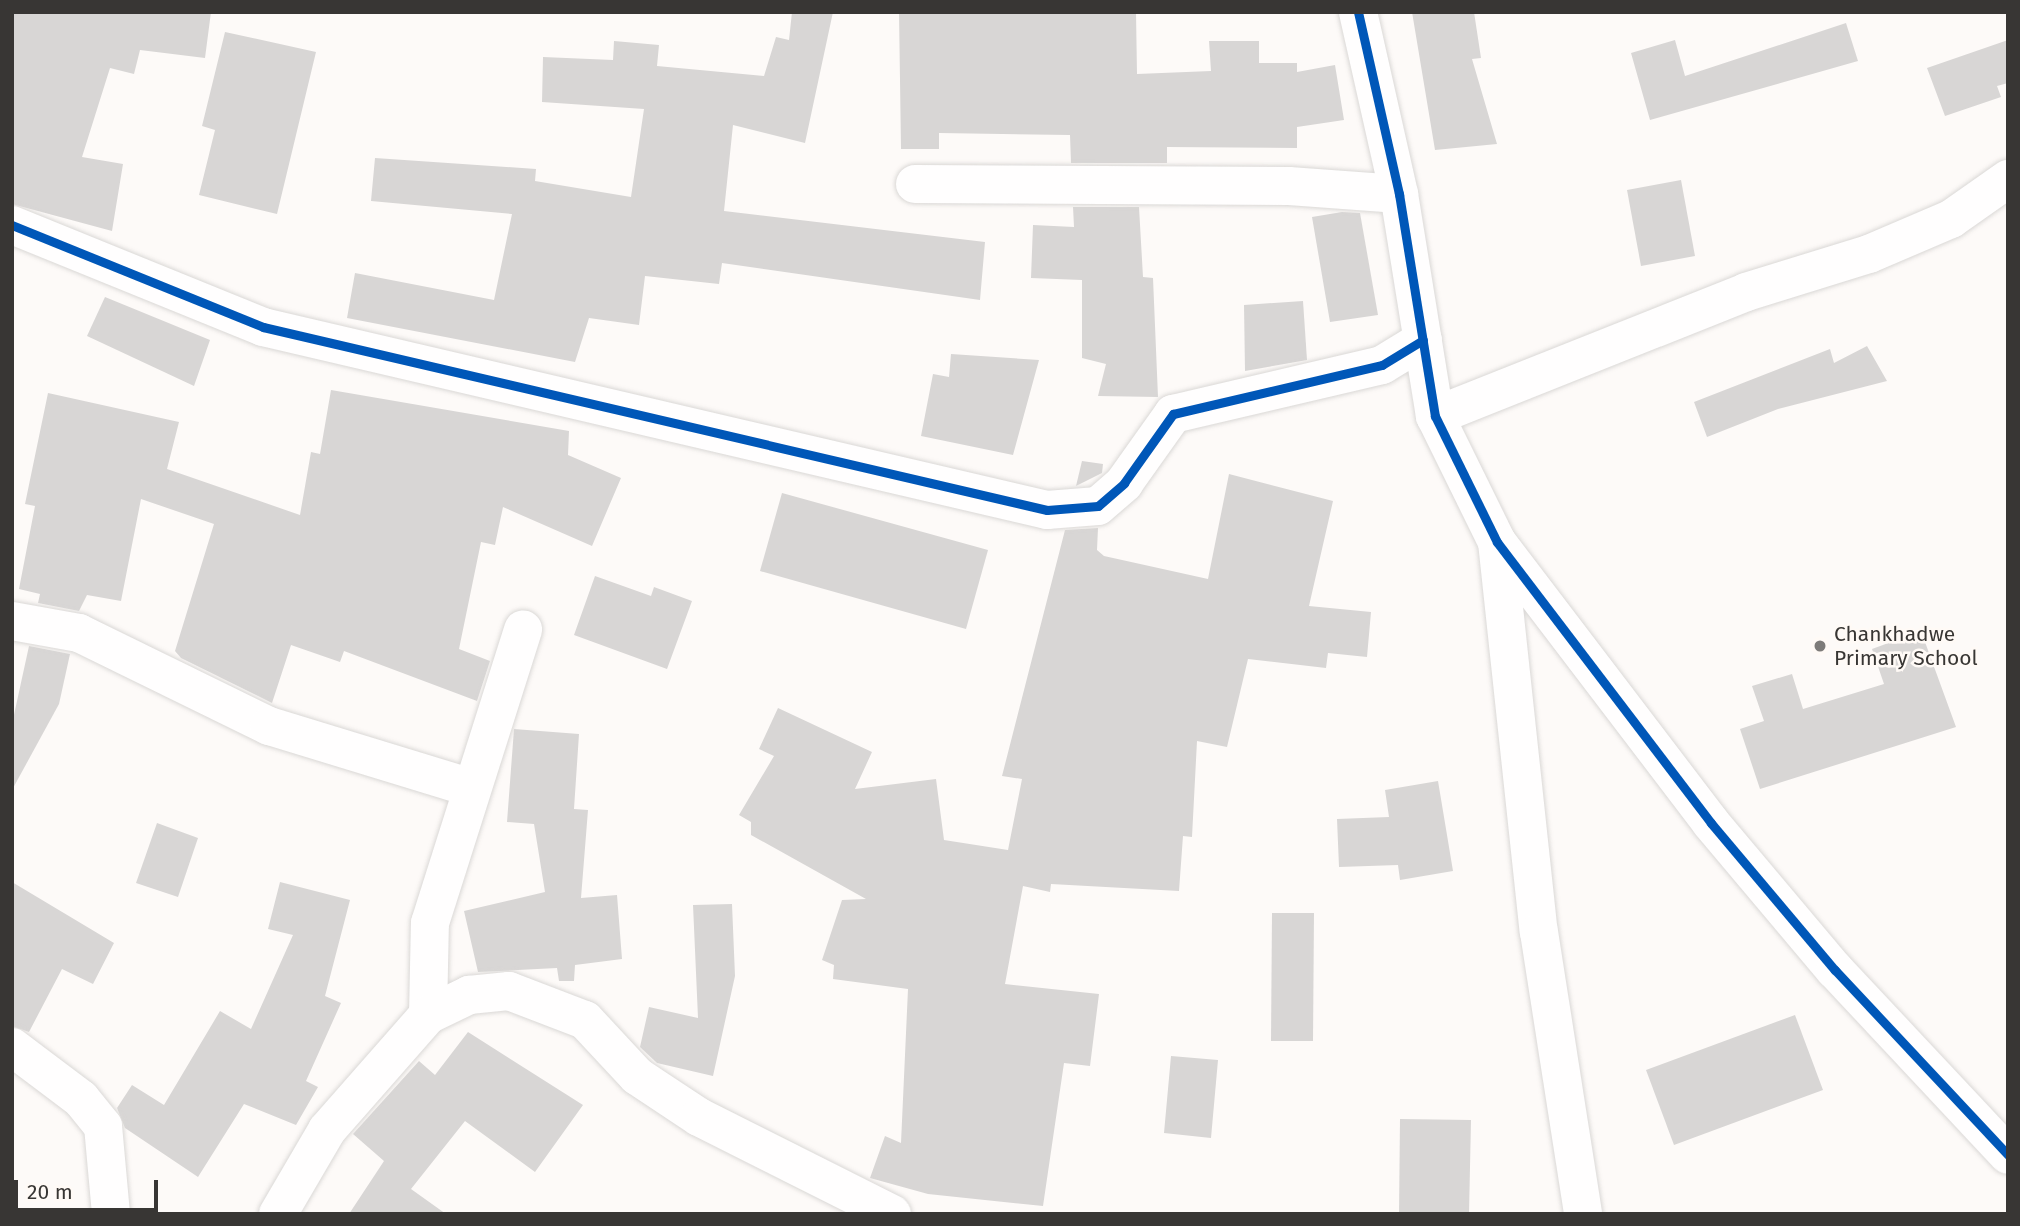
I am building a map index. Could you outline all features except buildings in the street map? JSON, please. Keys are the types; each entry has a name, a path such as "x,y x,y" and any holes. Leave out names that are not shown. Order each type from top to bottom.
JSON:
{"street":[{"path":"1358,12 1399,194 1435,416 1497,542 1711,823 1845,981 2008,1155"},
{"path":"1435,416 1746,292 1869,254 1951,219 2008,179"},
{"path":"915,184 1289,186 1399,194"},
{"path":"12,225 263,327 1046,510 1098,506 1124,483 1173,414 1382,365 1423,340"},
{"path":"1497,542 1539,932 1583,1214"},
{"path":"12,621 79,633 269,726 469,787"},
{"path":"428,1015 430,923 469,787 523,629"},
{"path":"278,1214 327,1130 428,1015 468,995 509,991 557,1005 585,1020 637,1076 699,1117 892,1214"},
{"path":"12,1046 81,1099 103,1126 111,1214"}],"cycle path":[{"path":"1358,12 1399,194 1435,416 1497,542 1711,823 1835,970 2008,1155"},
{"path":"12,225 263,327 1047,510 1098,506 1124,483 1173,414 1382,365 1423,340"}],"place":[{"name":"Chankhadwe Primary School","path":"1820,646"}]}
